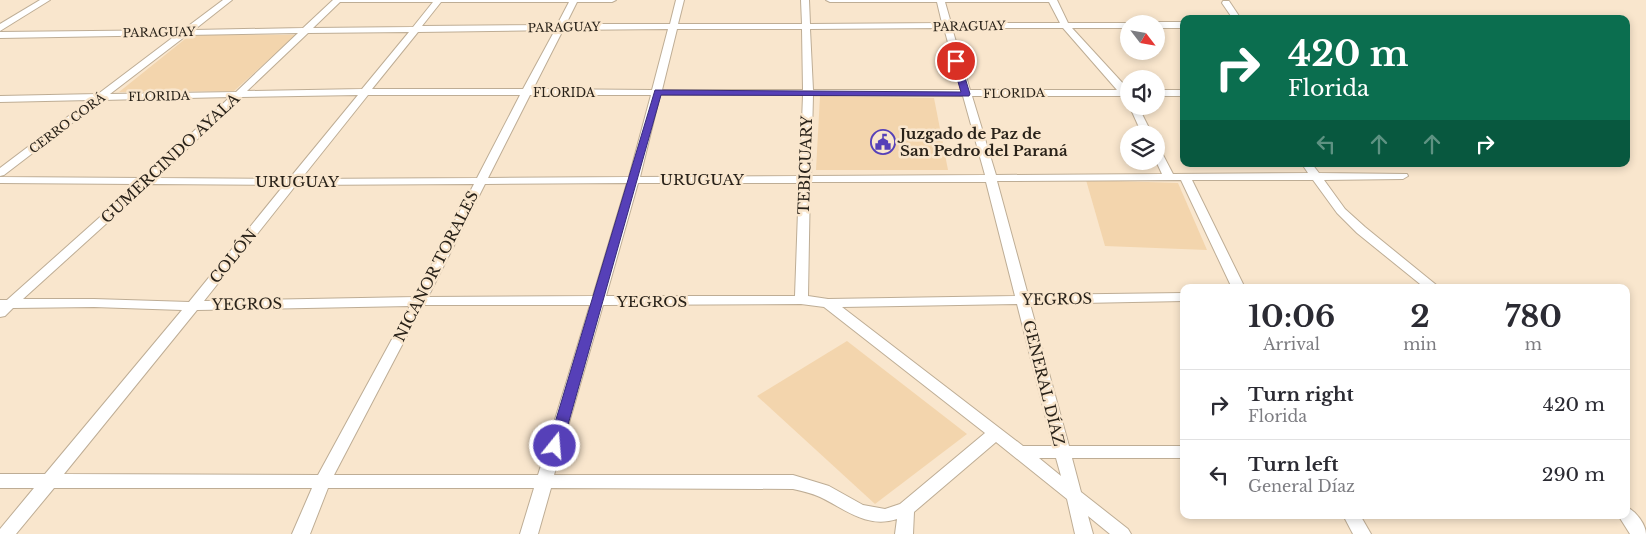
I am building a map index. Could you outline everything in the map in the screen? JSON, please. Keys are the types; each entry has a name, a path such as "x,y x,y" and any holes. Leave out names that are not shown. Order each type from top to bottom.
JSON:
{"street":[{"path":"0,28 46,0"},
{"name":"CERRO CORÁ","path":"0,173 228,0"},
{"path":"338,0 612,0"},
{"name":"GUMERCINDO AYALA","path":"0,313 5,304 146,182 338,0"},
{"name":"COLÓN","path":"6,534 193,306 438,0"},
{"name":"NICANOR TORALES","path":"301,534 323,480 419,301 573,0"},
{"path":"529,534 634,179 658,92 680,0"},
{"name":"TEBICUARY","path":"801,300 808,92 805,0"},
{"path":"830,0 1053,0 1065,25 1120,86"},
{"name":"GENERAL DÍAZ","path":"940,1 991,178 1084,534"},
{"path":"1226,3 1234,15"},
{"name":"PARAGUAY","path":"0,36 560,27 1120,25"},
{"path":"1165,25 1180,25"},
{"name":"FLORIDA","path":"0,99 364,92 808,92 1120,95"},
{"path":"1165,93 1180,93"},
{"path":"1309,167 1341,211 1354,224 1429,284"},
{"name":"URUGUAY","path":"0,180 292,182 1403,176 1397,167"},
{"path":"1165,168 1170,177"},
{"path":"1185,177 1238,284"},
{"name":"YEGROS","path":"5,304 94,302 193,306 419,301 801,300 828,303 1180,297"},
{"path":"828,303 996,433 1122,534"},
{"path":"0,481 794,482 823,491 860,512 885,516 906,509 996,433"},
{"path":"1019,452 1180,452"},
{"path":"904,534 906,509"},
{"path":"1353,519 1362,534"},
{"path":"1630,519 1640,534"}],"shaded area":[{"path":"190,35 296,35 234,91 119,92"},
{"path":"820,96 934,98 948,170 816,170"},
{"path":"1086,180 1178,183 1207,250 1105,246"},
{"path":"847,341 967,434 875,504 757,396"}],"place":[{"name":"Juzgado de Paz de San Pedro del Paraná","path":"883,142"}],"route":[{"path":"555,446 658,92 966,94 956,61"}]}
